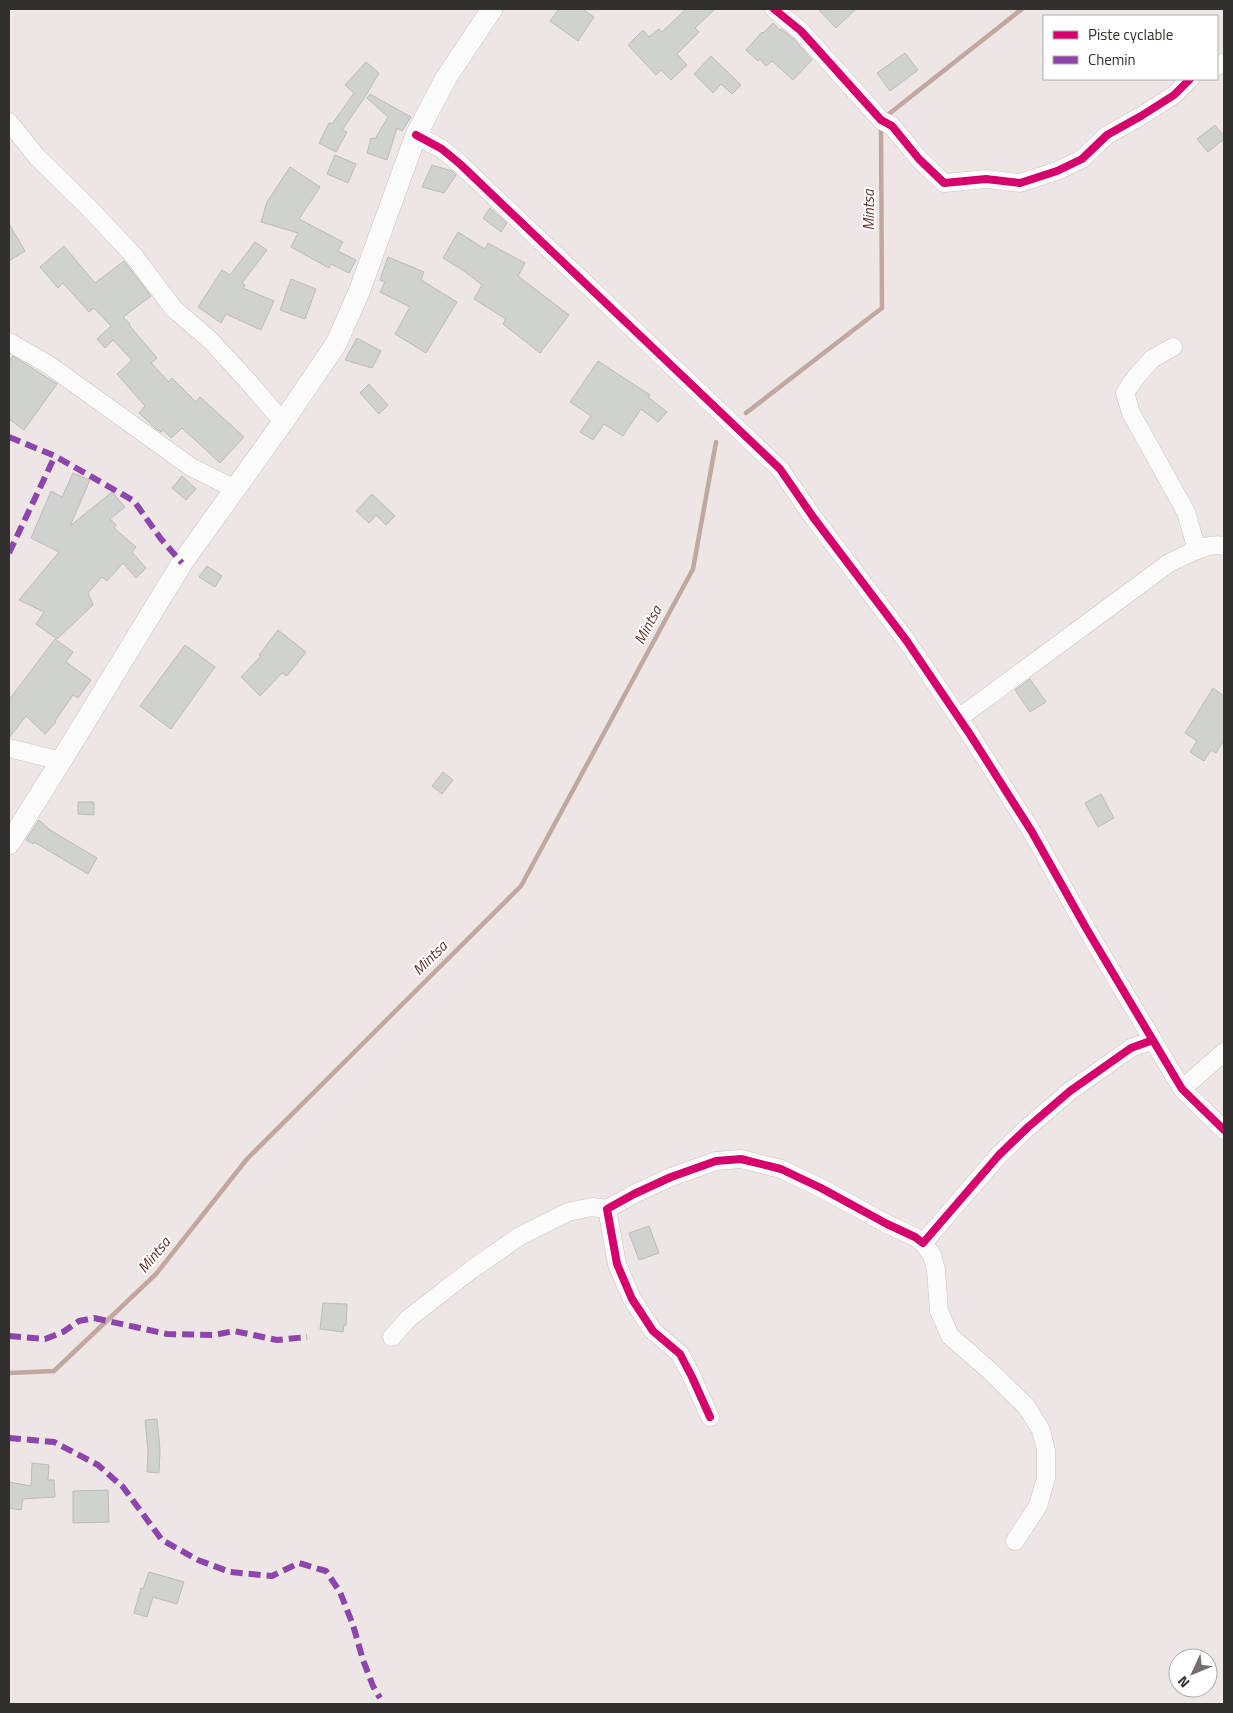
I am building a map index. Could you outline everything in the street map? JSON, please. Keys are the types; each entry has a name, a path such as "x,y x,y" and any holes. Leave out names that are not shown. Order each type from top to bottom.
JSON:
{"main road":[{"path":"9,844 182,563 283,422 336,344 360,292 416,135 446,78 492,9"}],"street":[{"path":"774,9 801,31 881,120 892,126 919,159 944,183 986,180 1020,183 1057,171 1082,159 1107,135 1174,95 1189,80"},
{"path":"9,122 37,157 90,208 134,256 174,309 210,340 283,422"},
{"path":"416,135 442,149 460,164 780,469 813,517 906,640 959,718 1032,832 1081,919 1182,1089 1224,1130"},
{"path":"9,342 49,364 191,467 235,489"},
{"path":"1173,347 1152,359 1125,392 1131,413 1186,512 1197,550"},
{"path":"959,718 1169,563 1197,550 1218,545 1224,546"},
{"path":"9,748 61,761"},
{"path":"923,1243 998,1155 1027,1128 1070,1091 1130,1048 1153,1040"},
{"path":"1182,1089 1224,1052"},
{"path":"392,1337 410,1318 471,1270 520,1236 568,1212 592,1207 607,1209 671,1176 716,1161 741,1159 781,1169 910,1234 923,1243 932,1255 936,1270 939,1310 950,1336 1026,1406 1042,1430 1046,1451 1046,1478 1038,1506 1015,1541"},
{"path":"607,1209 617,1264 632,1299 653,1331 680,1354 710,1417"}],"building":[{"path":"559,9 582,9 594,17 578,41 550,21"},
{"path":"686,9 715,9 695,28 699,32 677,54 687,65 671,80 661,70 656,75 628,45 643,30 649,37 659,29 662,32"},
{"path":"818,9 856,9 836,28"},
{"path":"773,23 794,39 812,60 793,80 772,61 766,66 760,59 758,61 746,50"},
{"path":"905,53 918,70 890,91 877,73"},
{"path":"711,56 741,85 732,94 721,84 713,93 694,74"},
{"path":"366,62 379,73 342,130 347,132 336,152 319,143 329,123 332,124 354,93 345,85"},
{"path":"370,94 411,117 402,131 397,128 387,160 367,153 371,138 375,139 388,117 367,98"},
{"path":"1215,125 1224,136 1224,139 1208,152 1197,139"},
{"path":"335,155 356,164 348,183 327,174"},
{"path":"432,165 452,171 456,175 444,193 422,187"},
{"path":"290,167 320,187 299,219 343,242 338,251 356,260 349,273 331,264 329,268 291,247 298,233 261,222 267,202"},
{"path":"490,208 507,223 501,232 483,218"},
{"path":"9,224 25,251 9,261"},
{"path":"458,232 485,249 488,243 525,263 518,276 569,315 540,353 503,324 506,319 474,299 482,285 443,258"},
{"path":"255,242 267,250 242,283 245,285 243,288 274,301 261,330 226,314 221,323 198,307 222,270 230,275"},
{"path":"64,246 95,283 124,261 151,296 123,317 157,358 151,363 169,382 172,378 196,402 200,397 244,437 220,463 182,428 171,438 163,430 161,432 156,429 139,413 145,406 117,374 132,360 113,340 105,348 97,339 111,326 94,308 89,312 63,283 58,288 40,267"},
{"path":"388,257 424,272 421,280 457,302 426,353 395,334 410,307 380,292 385,282 380,280"},
{"path":"291,279 316,289 305,319 280,310"},
{"path":"357,338 381,351 372,368 345,360"},
{"path":"13,356 57,384 24,430 9,419 9,362"},
{"path":"598,361 650,395 648,397 667,412 658,422 641,409 623,436 604,424 593,440 580,432 591,416 570,402"},
{"path":"369,384 388,405 379,414 360,393"},
{"path":"73,473 90,480 70,526 112,492 125,507 110,519 116,525 114,528 136,547 132,552 146,568 136,578 123,563 107,581 102,577 88,593 93,605 57,639 36,624 44,612 19,600 59,552 31,538 51,491 62,497"},
{"path":"182,476 196,489 186,500 172,488"},
{"path":"372,494 395,516 386,525 376,515 369,523 356,511"},
{"path":"207,566 222,576 215,587 199,577"},
{"path":"278,630 306,652 287,676 282,673 260,696 241,677 261,656 259,655"},
{"path":"55,639 73,652 66,662 91,680 78,698 73,695 56,722 45,734 26,716 9,738 9,700"},
{"path":"185,645 215,667 171,729 140,706"},
{"path":"1030,679 1046,702 1030,712 1015,690"},
{"path":"1213,688 1224,696 1224,740 1216,753 1211,750 1204,761 1190,752 1197,741 1185,733"},
{"path":"443,772 453,780 442,794 432,786"},
{"path":"1101,794 1114,818 1098,827 1085,803"},
{"path":"78,802 94,802 94,815 78,814"},
{"path":"39,820 50,830 97,858 88,874 34,842 33,844 26,840"},
{"path":"649,1226 659,1253 639,1260 629,1233"},
{"path":"323,1303 347,1304 346,1325 344,1325 343,1332 320,1329"},
{"path":"157,1419 160,1450 159,1473 147,1472 148,1450 145,1420"},
{"path":"32,1463 49,1465 48,1480 54,1480 55,1497 23,1499 21,1510 9,1508 9,1482 31,1486"},
{"path":"108,1490 109,1522 73,1523 73,1491"},
{"path":"149,1572 184,1582 177,1604 153,1597 147,1617 134,1613 141,1588 143,1589"}],"waterway":[{"name":"Mintsa","path":"885,117 1022,9"},
{"name":"Mintsa","path":"746,413 882,308 881,126"},
{"name":"Mintsa","path":"9,1373 54,1371 156,1274 247,1159 521,886 693,569 716,442"}],"marked path":[{"path":"9,437 55,456 134,501 161,539 182,563"},
{"path":"9,553 55,456"},
{"path":"9,1336 45,1339 63,1332 79,1321 94,1318 167,1334 214,1335 234,1331 277,1340 307,1337"},
{"path":"9,1438 54,1442 98,1465 123,1487 162,1540 198,1560 230,1572 272,1576 299,1563 326,1571 340,1592 353,1625 363,1660 380,1698"}],"cycle path":[{"path":"774,9 801,31 881,120 892,126 919,159 944,183 986,179 1020,183 1057,171 1082,159 1107,135 1174,95 1189,80"},
{"path":"416,135 442,149 460,164 780,469 813,517 906,640 971,736 1032,832 1086,928 1182,1089 1224,1130"},
{"path":"710,1417 680,1354 653,1331 632,1299 617,1264 607,1209 671,1177 716,1161 741,1159 781,1169 821,1188 923,1243 999,1155 1027,1128 1070,1091 1131,1048 1153,1040"}]}
